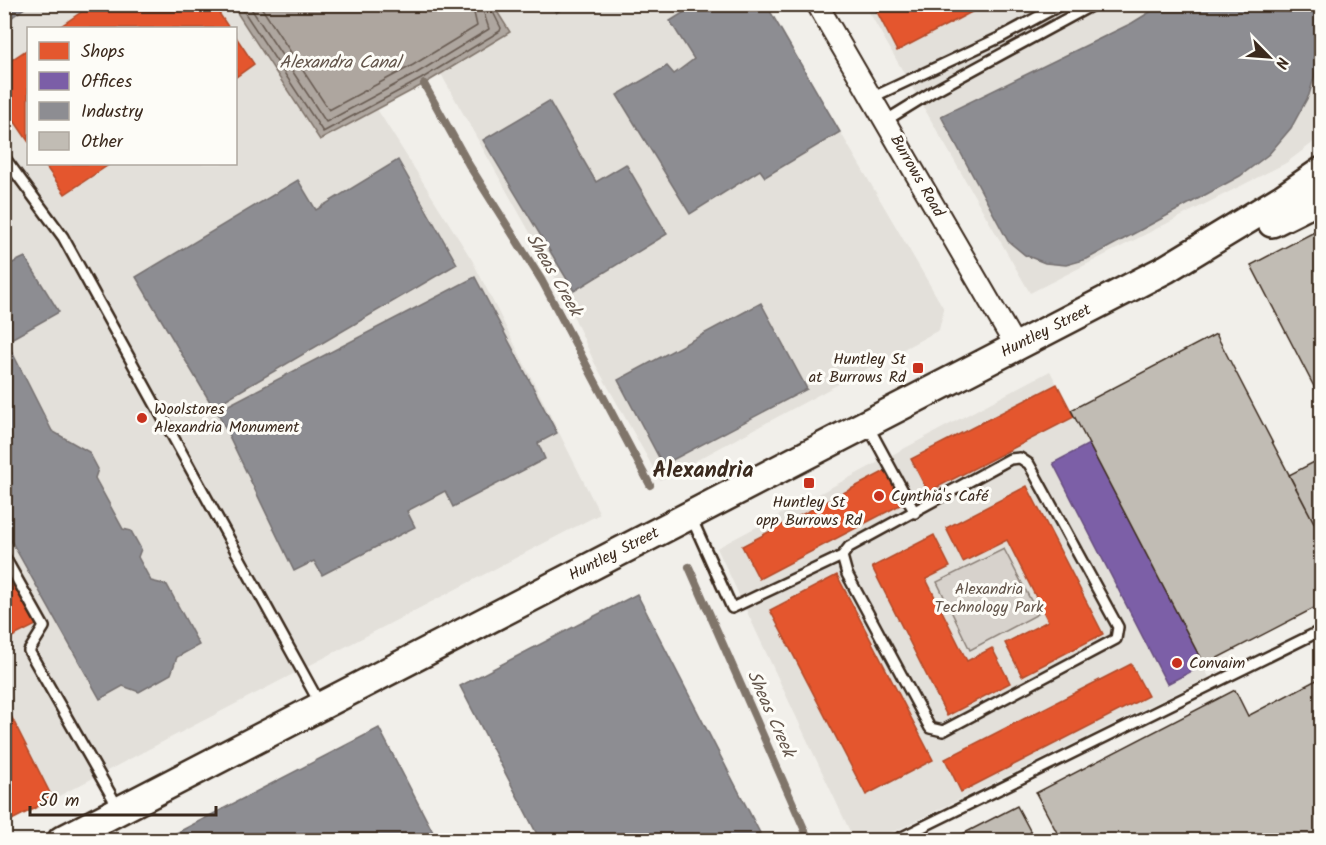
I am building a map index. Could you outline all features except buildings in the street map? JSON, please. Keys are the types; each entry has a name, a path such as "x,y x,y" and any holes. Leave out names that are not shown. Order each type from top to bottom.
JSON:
{"main road":[{"name":"Huntley Street","path":"62,840 1166,269 1283,198 1322,171"},
{"name":"Huntley Street","path":"1166,269 1268,225 1322,198"}],"street":[{"name":"Burrows Road","path":"817,4 1016,347"}],"lane":[{"path":"872,98 1001,37 1062,4"},
{"path":"885,121 932,92 1094,4"},
{"path":"4,157 63,237 321,706"},
{"path":"867,424 915,513"},
{"path":"690,515 732,608 842,556 849,547 915,513 1010,459 1020,458 1029,464 1118,627 1116,639 943,731 930,728 847,573 842,556"},
{"path":"4,556 44,627 29,651 120,811"},
{"path":"896,840 1322,630"}],"shaded area":[{"path":"5,5 232,5 320,140 377,109 472,260 600,514 5,824"},
{"path":"493,5 766,5 944,309 939,330 660,480 594,362 560,286 441,74 510,32"},
{"path":"865,5 1321,5 1321,129 1314,142 1286,163 1030,293"},
{"path":"1050,371 1209,677 877,840 854,840 717,548"}],"green space":[{"name":"Alexandria Technology Park","path":"1004,549 1038,614 970,650 937,582"}],"water":[{"name":"Alexandra Canal","path":"232,5 493,5 510,32 424,84 320,140"}],"waterway":[{"name":"Sheas Creek","path":"424,84 469,165 542,281 650,485"},
{"name":"Sheas Creek","path":"689,567 809,840"}],"place":[{"name":"Huntley St at Burrows Rd","path":"918,368"},
{"name":"Woolstores Alexandria Monument","path":"142,418"},
{"name":"Huntley St opp Burrows Rd","path":"809,483"},
{"name":"Cynthia's Café","path":"879,496"},
{"name":"Convaim","path":"1177,663"}],"district":[{"name":"Alexandria","path":"703,471"}]}
